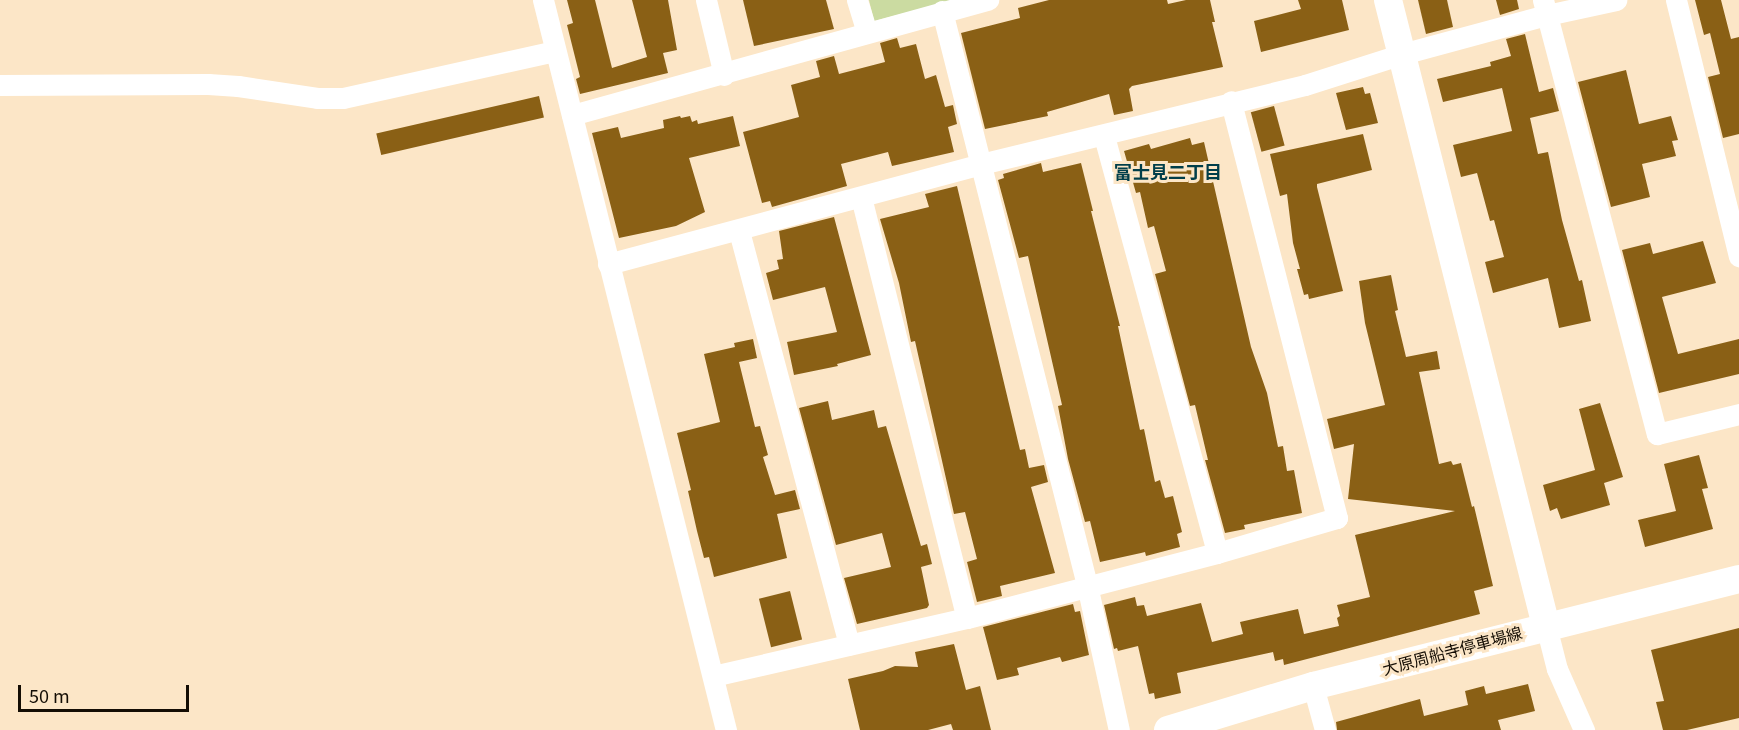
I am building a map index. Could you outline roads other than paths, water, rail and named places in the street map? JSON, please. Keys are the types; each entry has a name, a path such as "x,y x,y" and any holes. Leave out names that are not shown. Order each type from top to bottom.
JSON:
{"street":[{"path":"543,0 726,730"},
{"path":"706,0 724,75"},
{"path":"858,0 867,33"},
{"path":"572,115 724,75 942,11 988,0"},
{"path":"1388,0 1557,669 1584,730"},
{"path":"608,264 739,231 981,164 1305,85 1545,7 1616,0"},
{"path":"1677,0 1739,256"},
{"path":"1545,7 1657,434 1739,414"},
{"path":"942,11 1087,585 1119,730"},
{"path":"0,85 207,84 238,86 317,98 343,98 555,51"},
{"path":"713,676 967,618 1217,553 1337,518 1232,101"},
{"path":"1104,135 1217,553"},
{"path":"861,197 967,618"},
{"path":"739,231 849,645"},
{"name":"大原周船寺停車場線","path":"1168,730 1313,686 1739,579"},
{"path":"1313,686 1325,730"}],"district":[{"name":"富士見二丁目","path":"1168,171"}]}
